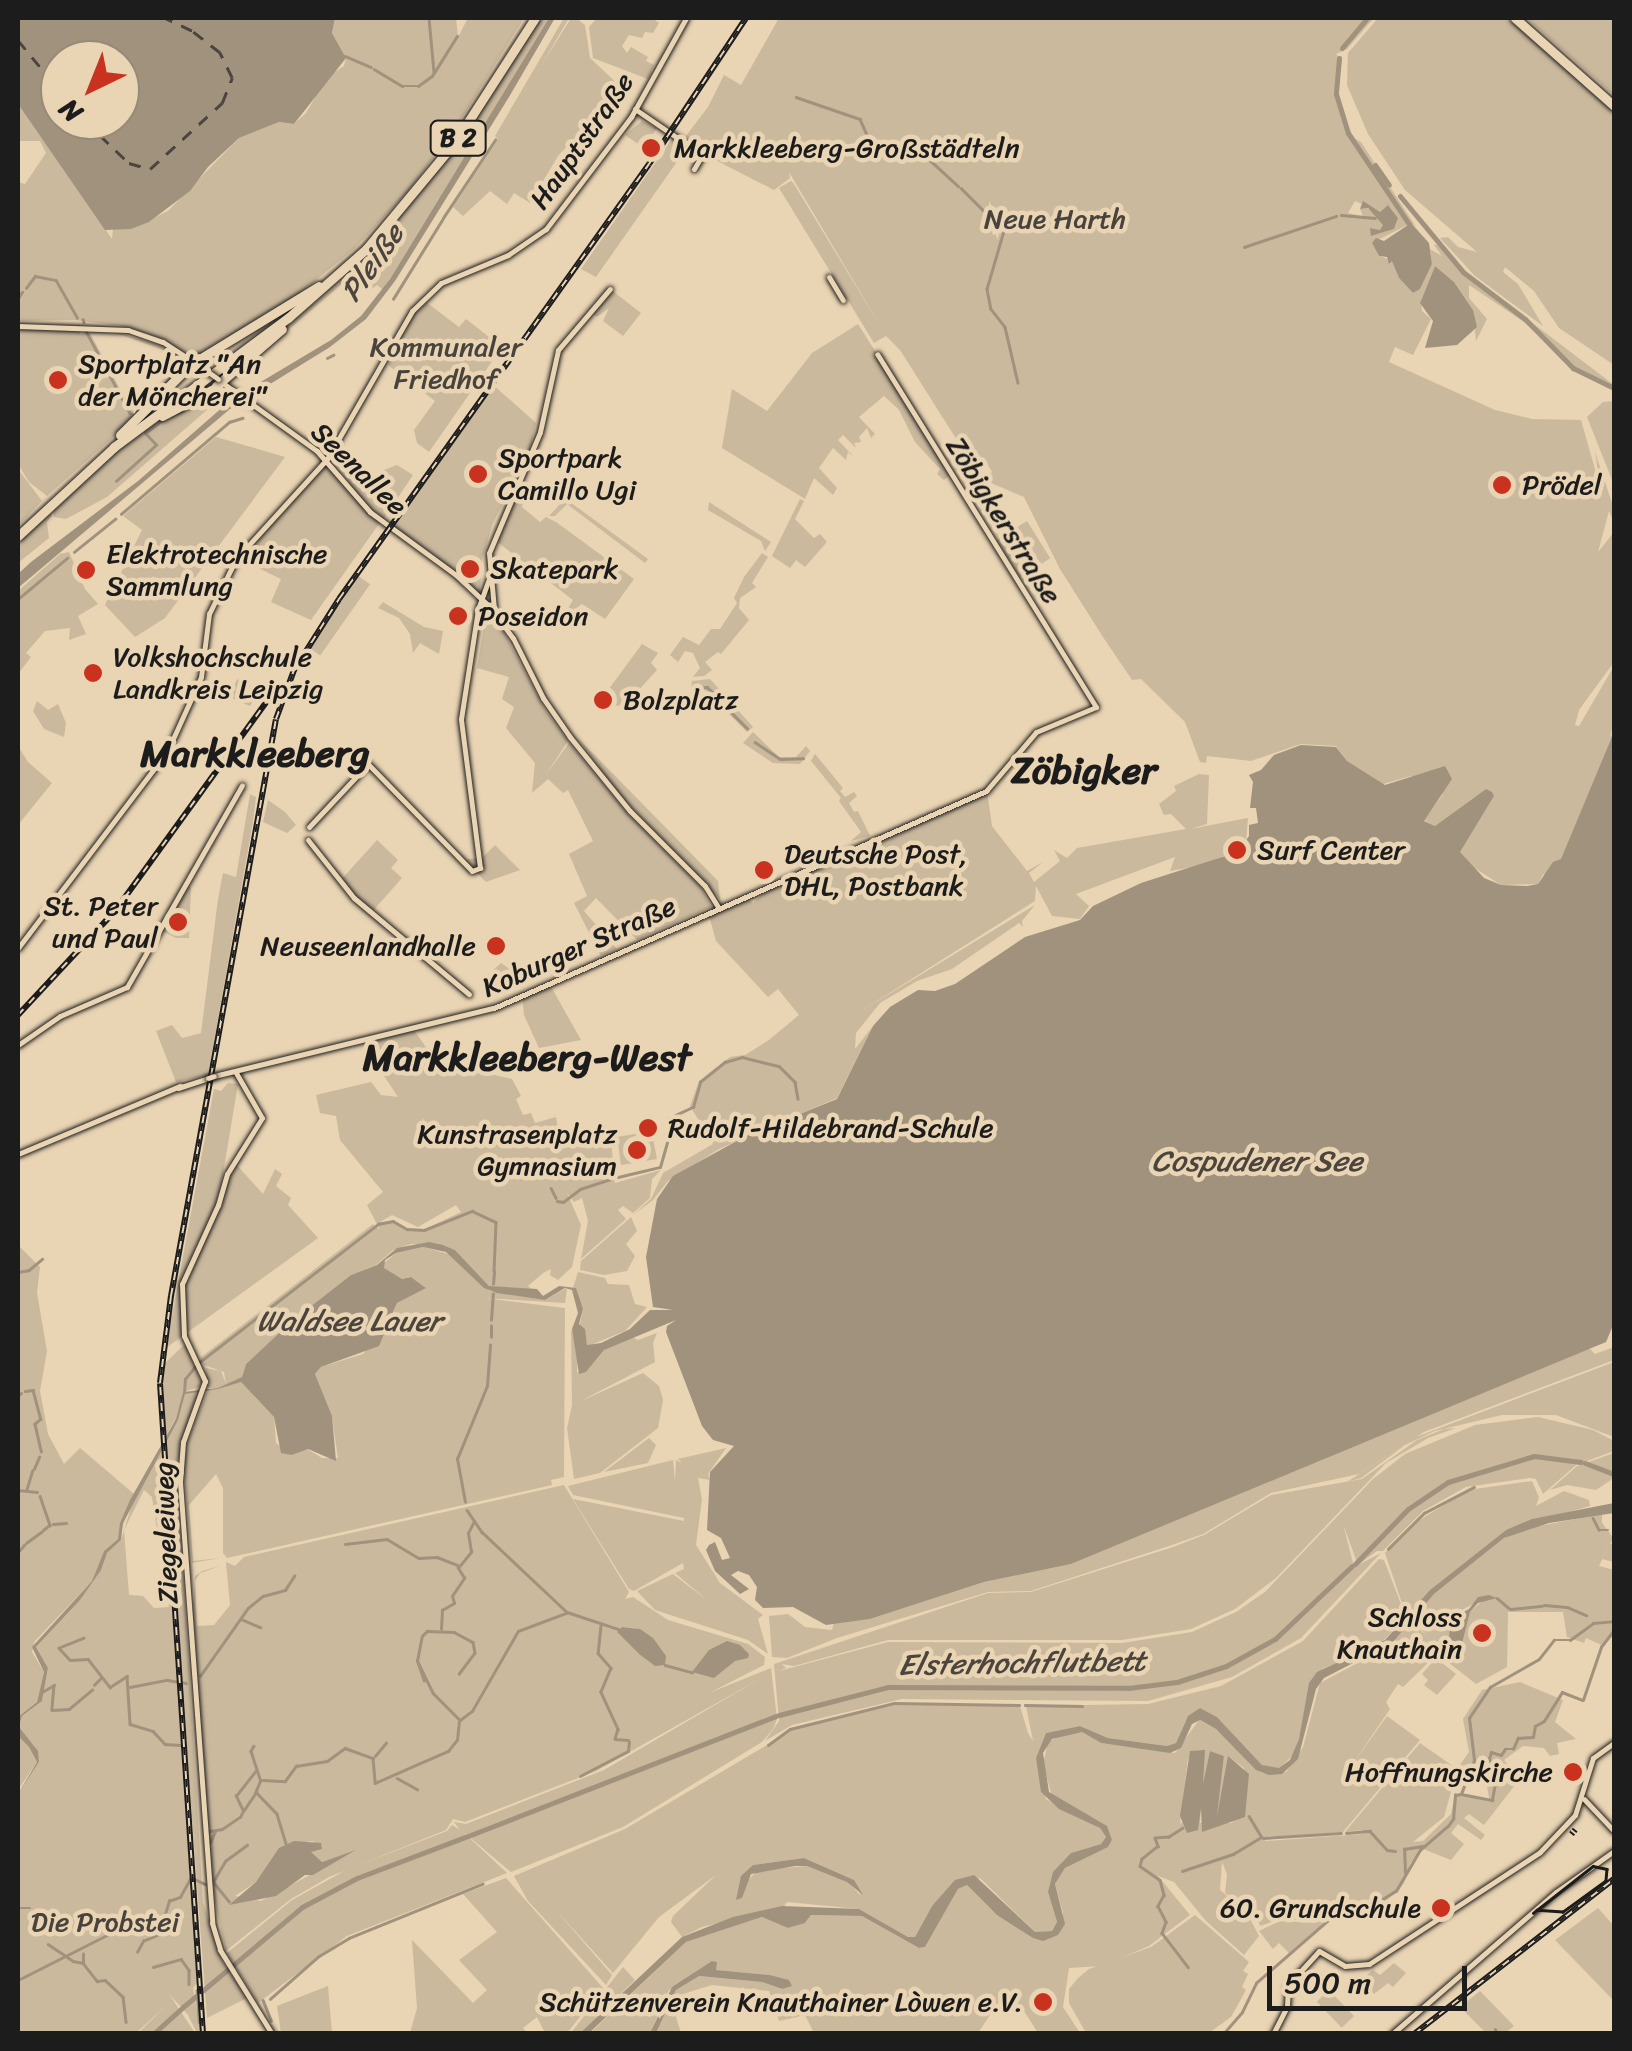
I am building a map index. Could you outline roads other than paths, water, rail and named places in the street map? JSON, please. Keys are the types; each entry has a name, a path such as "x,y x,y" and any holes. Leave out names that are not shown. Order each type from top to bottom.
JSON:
{"highway":[{"name":"B 2","path":"47,503 138,428 331,282 426,182 532,18"},
{"name":"B 2","path":"18,533 120,435 319,286 374,235 422,180 532,18"},
{"path":"1514,18 1614,103"},
{"path":"1522,18 1614,103"},
{"path":"138,428 225,384 331,282"},
{"path":"120,435 197,362 319,286"}],"main road":[{"name":"Hauptstraße","path":"18,948 167,752 202,674 209,614 236,559 325,458 422,299 442,283 508,255 546,229 635,109 686,18"},
{"path":"635,109 703,156 694,169"},
{"path":"829,277 843,300"},
{"path":"309,827 368,764 472,871 482,865 461,726 478,618 489,580 490,550 535,447 558,350 610,289"},
{"name":"Seenallee","path":"18,327 86,325 138,332 197,362 325,458 370,512 494,612 571,739 638,819 704,884 718,907"},
{"name":"Zöbigkerstraße","path":"878,354 1096,706"},
{"name":"Seenallee","path":"489,580 494,612"},
{"path":"484,601 491,596"},
{"name":"Koburger Straße","path":"18,1154 180,1086 482,1012 976,794 1005,774 1034,734 1096,706"},
{"path":"18,1046 60,1016 127,988 242,785"},
{"path":"308,840 354,898 469,994"},
{"name":"Ziegeleiweg","path":"234,1071 262,1114 226,1174 218,1206 182,1284 183,1334 199,1362 204,1388 186,1435 180,1470 212,1923 224,1957 272,2034"},
{"path":"1614,1743 1588,1766 1580,1792 1614,1831"},
{"path":"1273,2034 1287,2006 1288,1986 1315,1954 1325,1951 1344,1966 1369,1964 1540,1852 1567,1826 1584,1799"},
{"path":"1392,2034 1533,1913 1614,1851"}],"water":[{"path":"18,18 335,18 332,33 346,58 294,124 279,122 239,138 208,167 190,191 149,222 131,229 105,230 43,140 140,140 140,40 40,40 40,136 18,104"},
{"path":"549,18 555,18 509,97 395,281 366,319 330,347 230,409 18,588 18,574 31,562 138,481 232,399 331,340 361,316 390,279"},
{"path":"1363,201 1380,212 1388,205 1398,218 1394,229 1371,236 1370,228 1380,230 1383,225 1368,208 1360,209"},
{"path":"1411,223 1429,243 1432,264 1420,289 1413,293 1399,278 1392,261 1389,264 1387,257 1379,256 1372,243 1376,238 1384,241"},
{"path":"1435,266 1454,282 1473,310 1477,327 1457,345 1425,348 1433,321 1420,303"},
{"name":"Cospudener See","path":"1614,732 1614,1323 1606,1342 1071,1564 984,1582 870,1619 826,1625 793,1607 763,1608 755,1600 757,1587 749,1575 738,1571 731,1575 749,1589 740,1594 715,1571 706,1550 709,1545 715,1542 722,1560 730,1558 721,1538 707,1530 710,1472 734,1446 713,1440 702,1426 666,1332 667,1326 676,1320 604,1350 586,1372 579,1374 572,1329 578,1313 572,1290 565,1288 545,1300 497,1293 484,1288 446,1252 423,1247 396,1253 385,1260 384,1268 402,1279 411,1277 426,1288 397,1303 379,1346 321,1367 315,1374 332,1416 336,1461 308,1449 292,1455 281,1453 274,1417 241,1382 218,1389 185,1394 178,1420 123,1523 121,1540 107,1553 101,1570 80,1600 36,1647 48,1668 42,1701 22,1716 19,1727 38,1751 39,1762 18,1794 37,1762 18,1736 18,1717 37,1702 44,1672 32,1647 92,1581 104,1551 118,1539 130,1500 176,1419 183,1392 218,1388 242,1377 246,1364 292,1321 351,1275 377,1265 397,1248 429,1242 443,1245 455,1250 489,1286 537,1289 543,1296 559,1286 576,1288 583,1309 579,1324 585,1329 587,1345 601,1343 630,1329 650,1310 673,1310 653,1307 646,1257 657,1199 673,1176 746,1136 837,1099 873,1026 890,1007 918,990 935,991 955,984 1025,937 1080,920 1093,906 1141,883 1238,852 1249,836 1249,825 1258,823 1256,808 1250,808 1253,782 1249,775 1261,770 1274,755 1301,745 1336,747 1347,761 1385,785 1445,766 1452,779 1424,821 1435,826 1486,789 1492,792 1494,796 1460,852 1484,878 1501,885 1527,886 1538,884 1553,862 1561,859"},
{"path":"1614,1503 1614,1513 1549,1523 1504,1538 1434,1594 1392,1643 1324,1678 1316,1689 1298,1759 1282,1774 1256,1770 1216,1729 1200,1720 1192,1724 1181,1748 1170,1753 1101,1743 1082,1732 1052,1739 1043,1753 1049,1792 1107,1826 1112,1840 1108,1847 1065,1868 1055,1884 1065,1924 1058,1935 1043,1941 1033,1938 997,1915 967,1885 958,1889 925,1947 919,1948 862,1916 811,1915 805,1923 788,1928 762,1917 686,1942 589,2033 580,2033 682,1937 733,1917 782,1906 859,1909 908,1937 915,1937 932,1906 955,1880 974,1875 1035,1932 1052,1931 1057,1922 1048,1892 1053,1872 1071,1853 1101,1844 1106,1837 1100,1828 1059,1809 1041,1792 1036,1758 1046,1733 1080,1726 1108,1738 1167,1746 1176,1743 1188,1716 1200,1708 1217,1717 1262,1765 1279,1768 1290,1760 1299,1739 1309,1683 1317,1672 1385,1640 1430,1590 1506,1530 1532,1519"},
{"path":"1478,1597 1497,1598 1478,1603 1470,1612 1458,1659 1449,1636 1451,1619 1469,1609"},
{"path":"622,1627 640,1629 653,1638 666,1656 665,1665 655,1666 639,1654 617,1632"},
{"path":"727,1641 740,1645 748,1658 735,1661 714,1678 692,1672 709,1650"},
{"path":"1205,1750 1203,1784 1210,1751 1224,1756 1217,1816 1228,1756 1249,1774 1245,1817 1202,1832 1201,1808 1198,1830 1187,1833 1180,1816 1190,1751"},
{"path":"294,1841 321,1843 322,1849 311,1852 322,1862 356,1850 313,1875 305,1875 276,1896 229,1905 256,1882 279,1848"},
{"path":"804,1858 854,1880 863,1895 847,1882 807,1866 795,1866 751,1874 742,1898 736,1900 741,1876 753,1865"},
{"path":"712,1961 717,1962 716,1970 770,1975 789,1980 792,1986 782,1989 762,1982 699,1976 676,1990 656,2033 650,2033 672,1987"}],"waterway":[{"path":"429,18 434,72"},
{"path":"1342,48 1367,18"},
{"path":"374,69 402,86 418,86 432,76 457,36"},
{"path":"345,56 371,67"},
{"path":"1339,58 1336,94 1348,133 1409,224"},
{"path":"796,97 860,119 868,137"},
{"path":"869,139 920,151 958,186"},
{"path":"443,218 495,140"},
{"path":"1375,165 1389,185"},
{"path":"961,188 1004,231 987,289 991,309 1005,327 1018,383"},
{"path":"1400,196 1463,272 1525,319 1573,368 1614,388"},
{"path":"1341,215 1375,218"},
{"path":"1244,247 1336,216"},
{"path":"393,299 442,220"},
{"path":"26,288 35,276 56,280 77,317"},
{"path":"18,298 22,292"},
{"path":"86,331 130,413"},
{"path":"327,358 333,355"},
{"path":"171,416 195,405"},
{"path":"121,514 229,422 242,418"},
{"path":"116,481 156,445 145,433 164,419"},
{"path":"74,552 115,519"},
{"path":"18,599 67,558"},
{"path":"697,688 707,687 718,697"},
{"path":"724,705 747,728"},
{"path":"755,742 780,759 803,758"},
{"path":"618,1177 660,1167 670,1132 667,1119 693,1107 700,1082 725,1062 742,1057 779,1066 795,1082 798,1099"},
{"path":"557,1201 563,1202 580,1189 613,1178"},
{"path":"551,1188 556,1198"},
{"name":"Waldsee Lauer","path":"184,1393 185,1379 197,1364 378,1224 393,1221 407,1229 424,1230 472,1211 496,1222 494,1271"},
{"path":"18,1272 29,1270 42,1259"},
{"path":"493,1284 494,1272"},
{"path":"491,1320 493,1294"},
{"path":"491,1326 491,1337"},
{"path":"465,1502 457,1459 487,1386 490,1345"},
{"path":"25,1391 33,1390 41,1419 35,1424 41,1451"},
{"path":"18,1396 21,1393"},
{"name":"Elsterhochflutbett","path":"1355,1564 1408,1509 1448,1482 1534,1456 1581,1462"},
{"path":"34,1469 39,1457"},
{"name":"Elsterhochflutbett","path":"1585,1463 1614,1474"},
{"path":"26,1491 32,1471"},
{"path":"1388,1549 1424,1513 1474,1487"},
{"path":"18,1490 37,1492"},
{"path":"40,1496 50,1525 44,1530"},
{"path":"467,1510 482,1532 567,1612 618,1629"},
{"path":"1593,1518 1599,1530 1608,1530"},
{"path":"53,1524 66,1523"},
{"path":"441,1629 442,1610 454,1603 452,1596 464,1578 458,1568 471,1552 468,1533 473,1523"},
{"path":"26,1543 41,1532"},
{"path":"345,1544 387,1539 419,1558 437,1557 458,1565"},
{"path":"18,1552 24,1545"},
{"name":"Elsterhochflutbett","path":"779,1715 888,1687 1128,1688 1177,1682 1226,1666 1275,1639 1352,1566"},
{"path":"200,1676 248,1608 263,1596 285,1590 294,1576"},
{"path":"1497,1598 1509,1608"},
{"path":"1544,1605 1567,1607 1586,1615"},
{"path":"1511,1609 1542,1606"},
{"path":"460,1720 472,1711 518,1631 566,1613"},
{"path":"241,1619 260,1627"},
{"path":"1223,2034 1242,2012 1256,1983 1335,1914 1365,1910 1396,1891 1420,1850 1448,1826 1453,1819 1455,1795 1461,1794 1474,1760 1469,1718 1490,1687 1539,1659 1554,1640 1570,1640 1593,1623 1614,1621"},
{"path":"601,1626 598,1653 611,1668 601,1692 618,1729 615,1739 628,1740"},
{"path":"1461,1794 1492,1800 1497,1772 1489,1759 1491,1752 1501,1755 1505,1749 1513,1749 1518,1738 1533,1737 1535,1726 1544,1721 1562,1692 1583,1700 1601,1647 1614,1630"},
{"path":"424,1681 417,1661 422,1636 427,1631 454,1632 473,1642 475,1653 459,1674"},
{"path":"84,1638 59,1648 70,1660 88,1659 110,1687 127,1676 130,1724 153,1731 165,1744 180,1745"},
{"path":"418,1662 433,1693 459,1719"},
{"path":"665,1665 692,1672"},
{"path":"94,1685 101,1678"},
{"path":"130,1687 167,1680 186,1683"},
{"path":"42,1692 54,1685 52,1710 69,1709 92,1690"},
{"path":"768,1745 790,1729 894,1703 1019,1705"},
{"path":"1025,1705 1082,1706"},
{"name":"Elsterhochflutbett","path":"468,1836 775,1716"},
{"path":"409,1768 448,1751 457,1740 459,1722"},
{"path":"580,1776 628,1751 629,1742"},
{"path":"375,1756 386,1743"},
{"path":"254,1746 251,1751 260,1779"},
{"path":"263,1780 285,1781 296,1766 327,1761 345,1748 373,1758 375,1783 407,1769"},
{"path":"210,1831 222,1829 240,1817 243,1811 236,1796 255,1772"},
{"path":"397,1778 417,1789"},
{"path":"261,1780 256,1792 277,1814 286,1844"},
{"path":"244,1810 256,1792"},
{"path":"1249,1816 1261,1836"},
{"path":"1183,1828 1169,1837 1155,1838 1158,1846 1142,1859 1140,1866 1160,1880 1164,1895 1158,1906 1166,1922 1162,1933 1188,1967"},
{"path":"210,1843 215,1831"},
{"path":"1346,1833 1370,1831 1387,1850 1395,1851"},
{"path":"1263,1838 1341,1833"},
{"name":"Elsterhochflutbett","path":"183,2007 302,1907 357,1878 465,1837"},
{"path":"1182,1871 1233,1854 1261,1837"},
{"path":"229,1902 213,1882 225,1861 247,1845"},
{"path":"1405,1873 1404,1849 1424,1846"},
{"path":"117,1928 147,1925 165,1914 169,1901 180,1897 190,1879"},
{"path":"194,1879 205,1884"},
{"path":"270,1999 319,1956 349,1938 482,1884"},
{"path":"18,1908 30,1908"},
{"path":"137,1952 143,1941 157,1935 150,1923"},
{"path":"18,1980 109,1934"},
{"path":"48,1944 73,1961 83,1963 83,1954"},
{"path":"153,1967 181,1959 189,1970 189,1984"},
{"path":"83,1963 97,1981 105,1980 123,1997 126,2022"},
{"path":"197,1990 199,2022"},
{"path":"263,2000 271,2020"},
{"name":"Elsterhochflutbett","path":"153,2034 181,2009"}],"tram line":[{"path":"1533,1913 1593,1866 1607,1869 1606,1881 1563,1912 1537,1910"}],"railway":[{"path":"203,2034 160,1383 171,1296 276,719 294,670 339,599 649,164 746,18"},
{"path":"18,1015 115,911 277,687"},
{"path":"1571,1830 1576,1834"},
{"path":"1414,2034 1614,1879"}],"place":[{"name":"Markkleeberg-Großstädteln","path":"651,148"},
{"name":"Sportplatz \"An der Möncherei\"","path":"58,380"},
{"name":"Sportpark Camillo Ugi","path":"478,474"},
{"name":"Prödel","path":"1502,485"},
{"name":"Skatepark","path":"470,569"},
{"name":"Elektrotechnische Sammlung","path":"86,570"},
{"name":"Poseidon","path":"458,616"},
{"name":"Volkshochschule Landkreis Leipzig","path":"93,673"},
{"name":"Bolzplatz","path":"603,700"},
{"name":"Surf Center","path":"1237,850"},
{"name":"Deutsche Post, DHL, Postbank","path":"764,870"},
{"name":"St. Peter und Paul","path":"178,922"},
{"name":"Neuseenlandhalle","path":"496,946"},
{"name":"Rudolf-Hildebrand-Schule","path":"648,1128"},
{"name":"Kunstrasenplatz Gymnasium","path":"637,1150"},
{"name":"Schloss Knauthain","path":"1482,1633"},
{"name":"Hoffnungskirche","path":"1573,1772"},
{"name":"60. Grundschule","path":"1441,1908"},
{"name":"Schützenverein Knauthainer Lòwen e.V.","path":"1043,2002"}],"district":[{"name":"Markkleeberg","path":"255,754"},
{"name":"Zöbigker","path":"1084,771"},
{"name":"Markkleeberg-West","path":"527,1058"}],"park label":[{"name":"Neue Harth","path":"1055,219"},
{"name":"Kommunaler Friedhof","path":"446,363"},
{"name":"Die Probstei","path":"105,1922"}],"water label":[{"name":"Pleiße","path":"372,263"}]}
